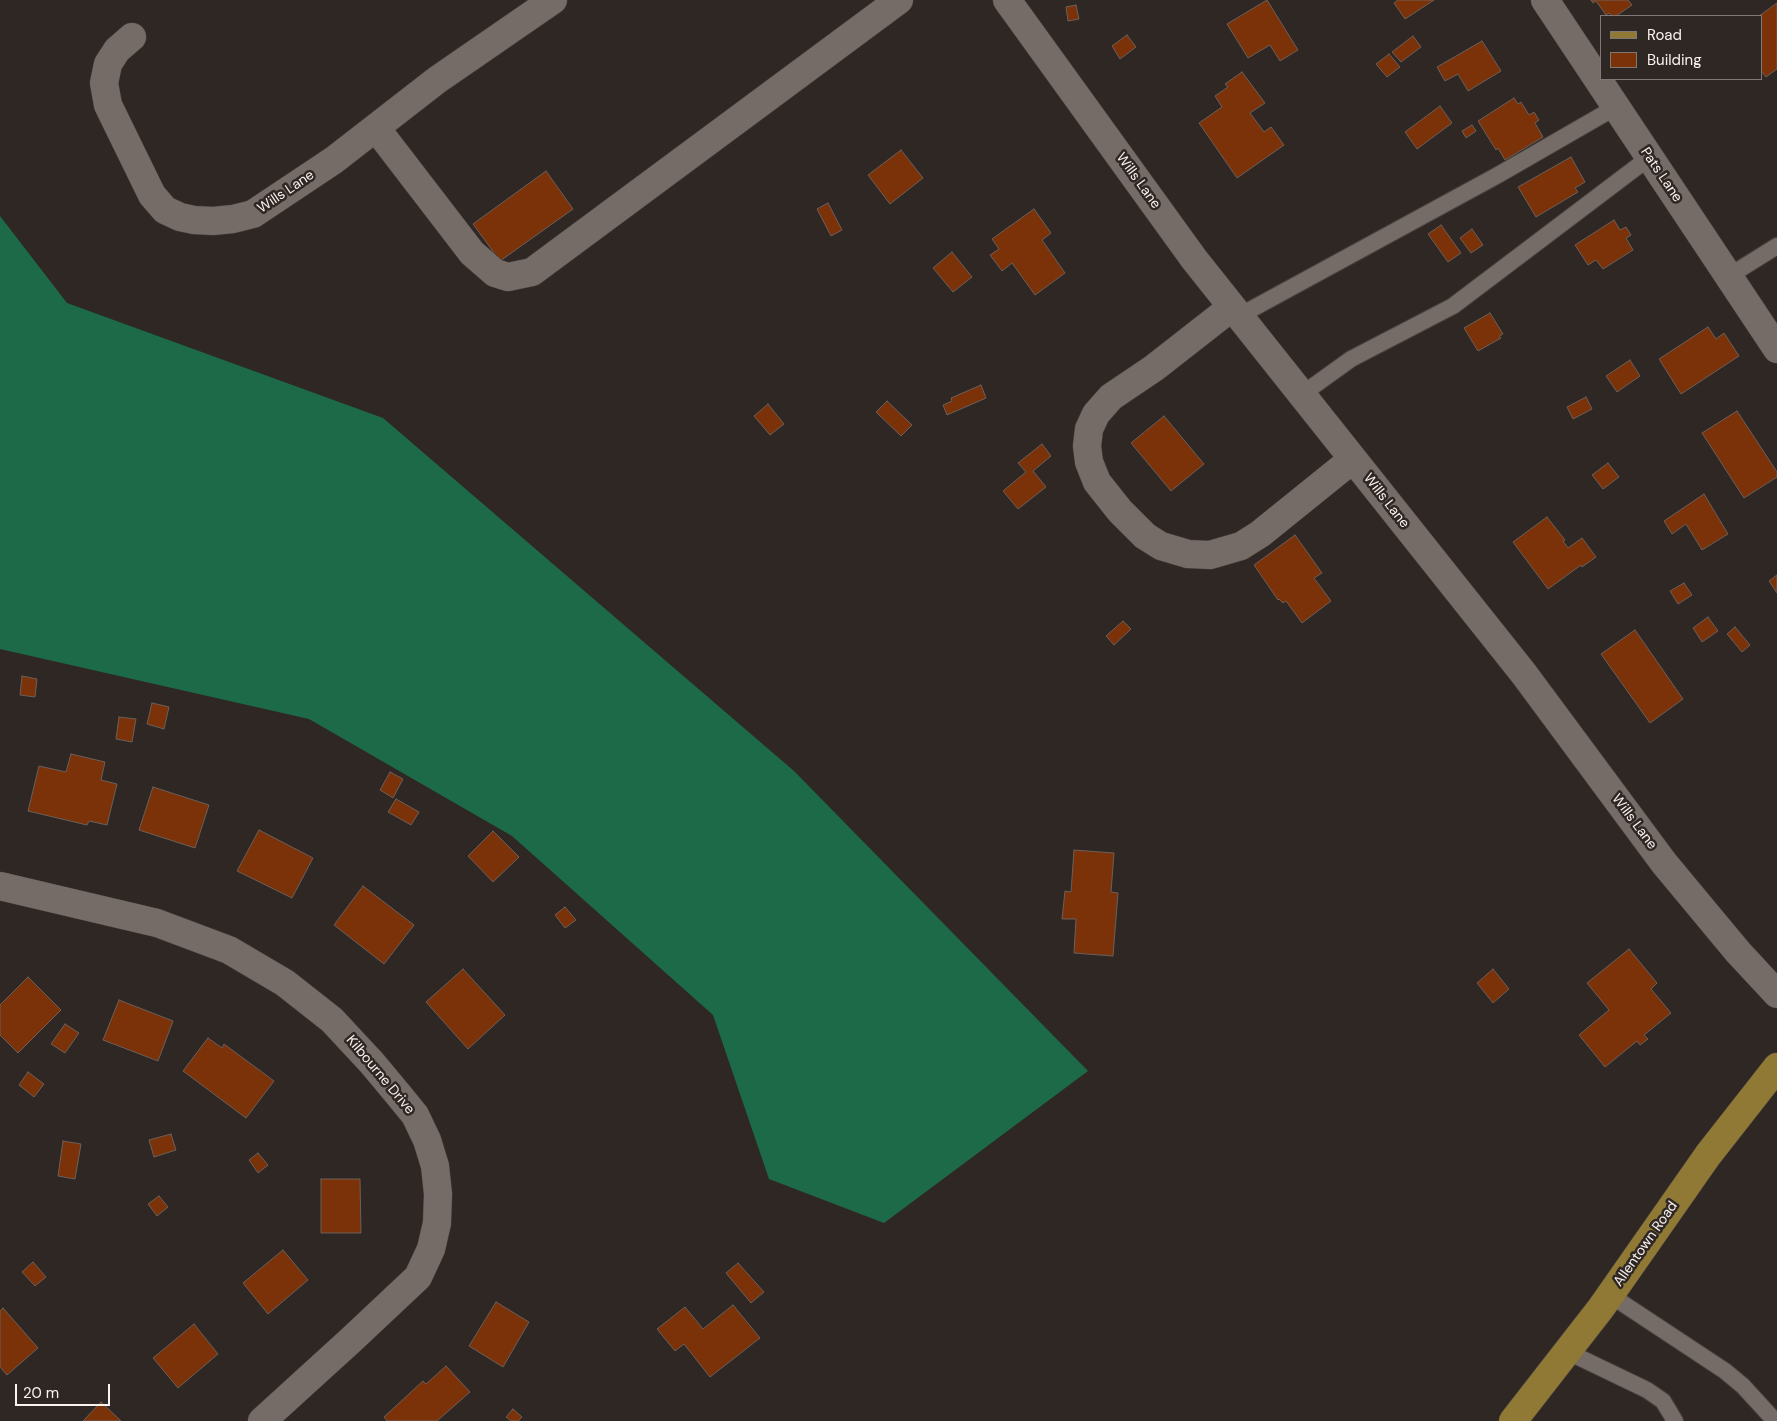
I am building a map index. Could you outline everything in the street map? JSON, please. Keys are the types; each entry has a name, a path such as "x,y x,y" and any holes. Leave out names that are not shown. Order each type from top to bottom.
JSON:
{"main road":[{"name":"Allentown Road","path":"1513,1421 1568,1352 1708,1155 1777,1067"}],"street":[{"name":"Wills Lane","path":"132,36 117,50 108,64 104,84 108,105 152,195 165,210 180,217 213,221 234,219 252,214 334,160 437,80 553,0"},
{"path":"376,128 472,252 489,268 495,273 508,277 532,272 899,0"},
{"name":"Wills Lane","path":"1007,0 1188,251 1524,674 1664,863 1738,952 1777,994"},
{"name":"Pats Lane","path":"1545,0 1777,349"},
{"path":"1236,312 1112,397 1096,414 1089,429 1087,446 1090,462 1097,482 1120,511 1145,536 1161,546 1188,554 1210,555 1241,546 1260,534 1353,459"},
{"name":"Kilbourne Drive","path":"0,886 157,923 229,950 285,983 332,1020 372,1063 415,1115 427,1140 435,1166 438,1194 437,1223 431,1249 418,1277 262,1421"}],"lane":[{"path":"1236,312 1498,175 1616,107"},
{"path":"1301,394 1351,360 1454,306 1650,157"},
{"path":"1729,276 1777,246"},
{"path":"1610,1295 1725,1371 1744,1386 1775,1421"},
{"path":"1568,1352 1646,1390 1663,1401 1675,1421"}],"green space":[{"path":"0,216 67,303 383,418 794,771 1088,1071 884,1223 769,1179 713,1015 512,836 309,719 0,649"}],"building":[{"path":"1267,0 1298,50 1280,61 1270,45 1248,58 1227,24"},
{"path":"1398,0 1434,0 1405,19 1394,3"},
{"path":"1591,0 1628,0 1632,5 1617,15 1609,13 1606,15 1596,1 1593,3"},
{"path":"1777,3 1777,69 1766,77 1762,72 1762,15 1760,15"},
{"path":"1076,5 1079,19 1068,21 1066,7"},
{"path":"1127,35 1136,47 1120,59 1112,46"},
{"path":"1413,36 1421,47 1401,62 1392,52"},
{"path":"1482,41 1501,71 1468,91 1458,74 1445,81 1437,67"},
{"path":"1389,54 1400,67 1387,77 1376,64"},
{"path":"1242,72 1265,103 1250,113 1264,132 1271,127 1284,145 1237,178 1199,123 1222,107 1215,96 1228,87 1225,84"},
{"path":"1514,98 1518,104 1521,102 1529,115 1534,112 1539,120 1535,123 1543,137 1505,160 1498,148 1496,150 1478,121"},
{"path":"1440,106 1452,123 1417,149 1405,132"},
{"path":"1472,125 1476,131 1466,138 1462,131"},
{"path":"901,150 923,178 890,204 868,175"},
{"path":"1571,157 1585,182 1575,188 1578,192 1536,217 1518,187"},
{"path":"546,171 573,209 500,261 473,224"},
{"path":"828,203 842,230 831,236 817,209"},
{"path":"1034,209 1051,233 1042,240 1065,273 1035,295 1012,263 1002,271 990,255 999,249 992,239"},
{"path":"1614,220 1620,230 1626,227 1631,235 1626,238 1633,250 1603,269 1596,260 1588,265 1575,245"},
{"path":"1441,225 1461,253 1448,262 1428,234"},
{"path":"1472,229 1483,245 1471,253 1460,238"},
{"path":"952,252 972,277 953,292 933,268"},
{"path":"1490,313 1503,334 1499,336 1501,338 1478,351 1464,328"},
{"path":"1708,327 1716,339 1724,333 1739,356 1681,394 1659,359"},
{"path":"1630,360 1640,376 1617,392 1606,376"},
{"path":"981,385 986,398 947,415 943,405 952,401 951,398"},
{"path":"1586,397 1592,409 1573,419 1567,407"},
{"path":"887,401 912,425 901,436 876,412"},
{"path":"768,404 784,424 770,435 754,416"},
{"path":"1737,411 1777,472 1777,477 1744,498 1702,433"},
{"path":"1164,416 1204,464 1171,491 1131,443"},
{"path":"1042,444 1051,456 1033,471 1046,487 1018,509 1003,491 1026,472 1018,463"},
{"path":"1608,463 1619,477 1603,489 1592,475"},
{"path":"1704,494 1728,534 1702,550 1686,524 1672,534 1664,521"},
{"path":"1547,517 1565,540 1563,541 1568,548 1582,538 1596,557 1582,567 1581,565 1548,589 1513,542"},
{"path":"1295,535 1322,573 1314,578 1331,601 1302,623 1286,601 1283,603 1278,600 1254,565"},
{"path":"1777,575 1777,593 1769,581"},
{"path":"1684,583 1692,595 1678,604 1670,591"},
{"path":"1708,617 1718,631 1702,642 1693,628"},
{"path":"1123,621 1131,629 1114,645 1106,636"},
{"path":"1735,627 1750,645 1742,652 1727,634"},
{"path":"1635,630 1683,699 1650,723 1601,654"},
{"path":"22,676 37,679 35,697 20,695"},
{"path":"152,703 169,707 164,729 147,724"},
{"path":"119,717 136,719 132,742 116,739"},
{"path":"71,754 105,762 101,780 117,784 107,825 89,821 87,825 28,811 39,766 66,772"},
{"path":"390,772 403,779 393,798 380,790"},
{"path":"153,787 209,805 195,848 139,830"},
{"path":"396,799 419,812 411,825 388,812"},
{"path":"259,830 313,858 292,898 237,871"},
{"path":"493,831 519,857 493,882 468,856"},
{"path":"1074,850 1114,853 1111,892 1118,893 1113,956 1074,953 1076,919 1062,919 1065,891 1071,892"},
{"path":"363,886 414,925 384,964 334,925"},
{"path":"565,907 576,920 565,928 555,915"},
{"path":"1629,949 1657,983 1651,989 1671,1013 1644,1035 1648,1039 1640,1045 1637,1041 1605,1067 1579,1035 1609,1010 1587,983"},
{"path":"463,969 505,1015 468,1049 426,1002"},
{"path":"1493,969 1509,989 1493,1003 1477,983"},
{"path":"28,977 61,1010 18,1053 0,1035 0,1005"},
{"path":"119,1000 173,1021 158,1061 103,1040"},
{"path":"65,1024 79,1033 65,1053 51,1044"},
{"path":"208,1038 222,1048 224,1044 274,1081 246,1118 183,1071"},
{"path":"28,1072 44,1084 34,1097 19,1085"},
{"path":"171,1134 176,1150 154,1157 149,1140"},
{"path":"63,1141 81,1144 75,1179 58,1176"},
{"path":"258,1153 268,1165 258,1173 249,1160"},
{"path":"321,1179 360,1179 361,1233 321,1233"},
{"path":"159,1196 168,1207 157,1216 148,1204"},
{"path":"283,1250 308,1280 268,1314 243,1283"},
{"path":"33,1262 46,1277 35,1286 22,1272"},
{"path":"738,1263 764,1292 751,1303 726,1273"},
{"path":"496,1302 529,1322 503,1367 469,1346"},
{"path":"733,1305 760,1338 710,1377 684,1344 675,1351 657,1329 685,1307 703,1329"},
{"path":"3,1308 38,1348 7,1375 0,1367 0,1311"},
{"path":"194,1324 218,1354 178,1388 153,1358"},
{"path":"446,1366 470,1392 437,1421 387,1421 384,1417 423,1381 426,1384"},
{"path":"101,1402 121,1421 83,1421"},
{"path":"513,1409 522,1417 518,1421 511,1421 506,1417"}]}
